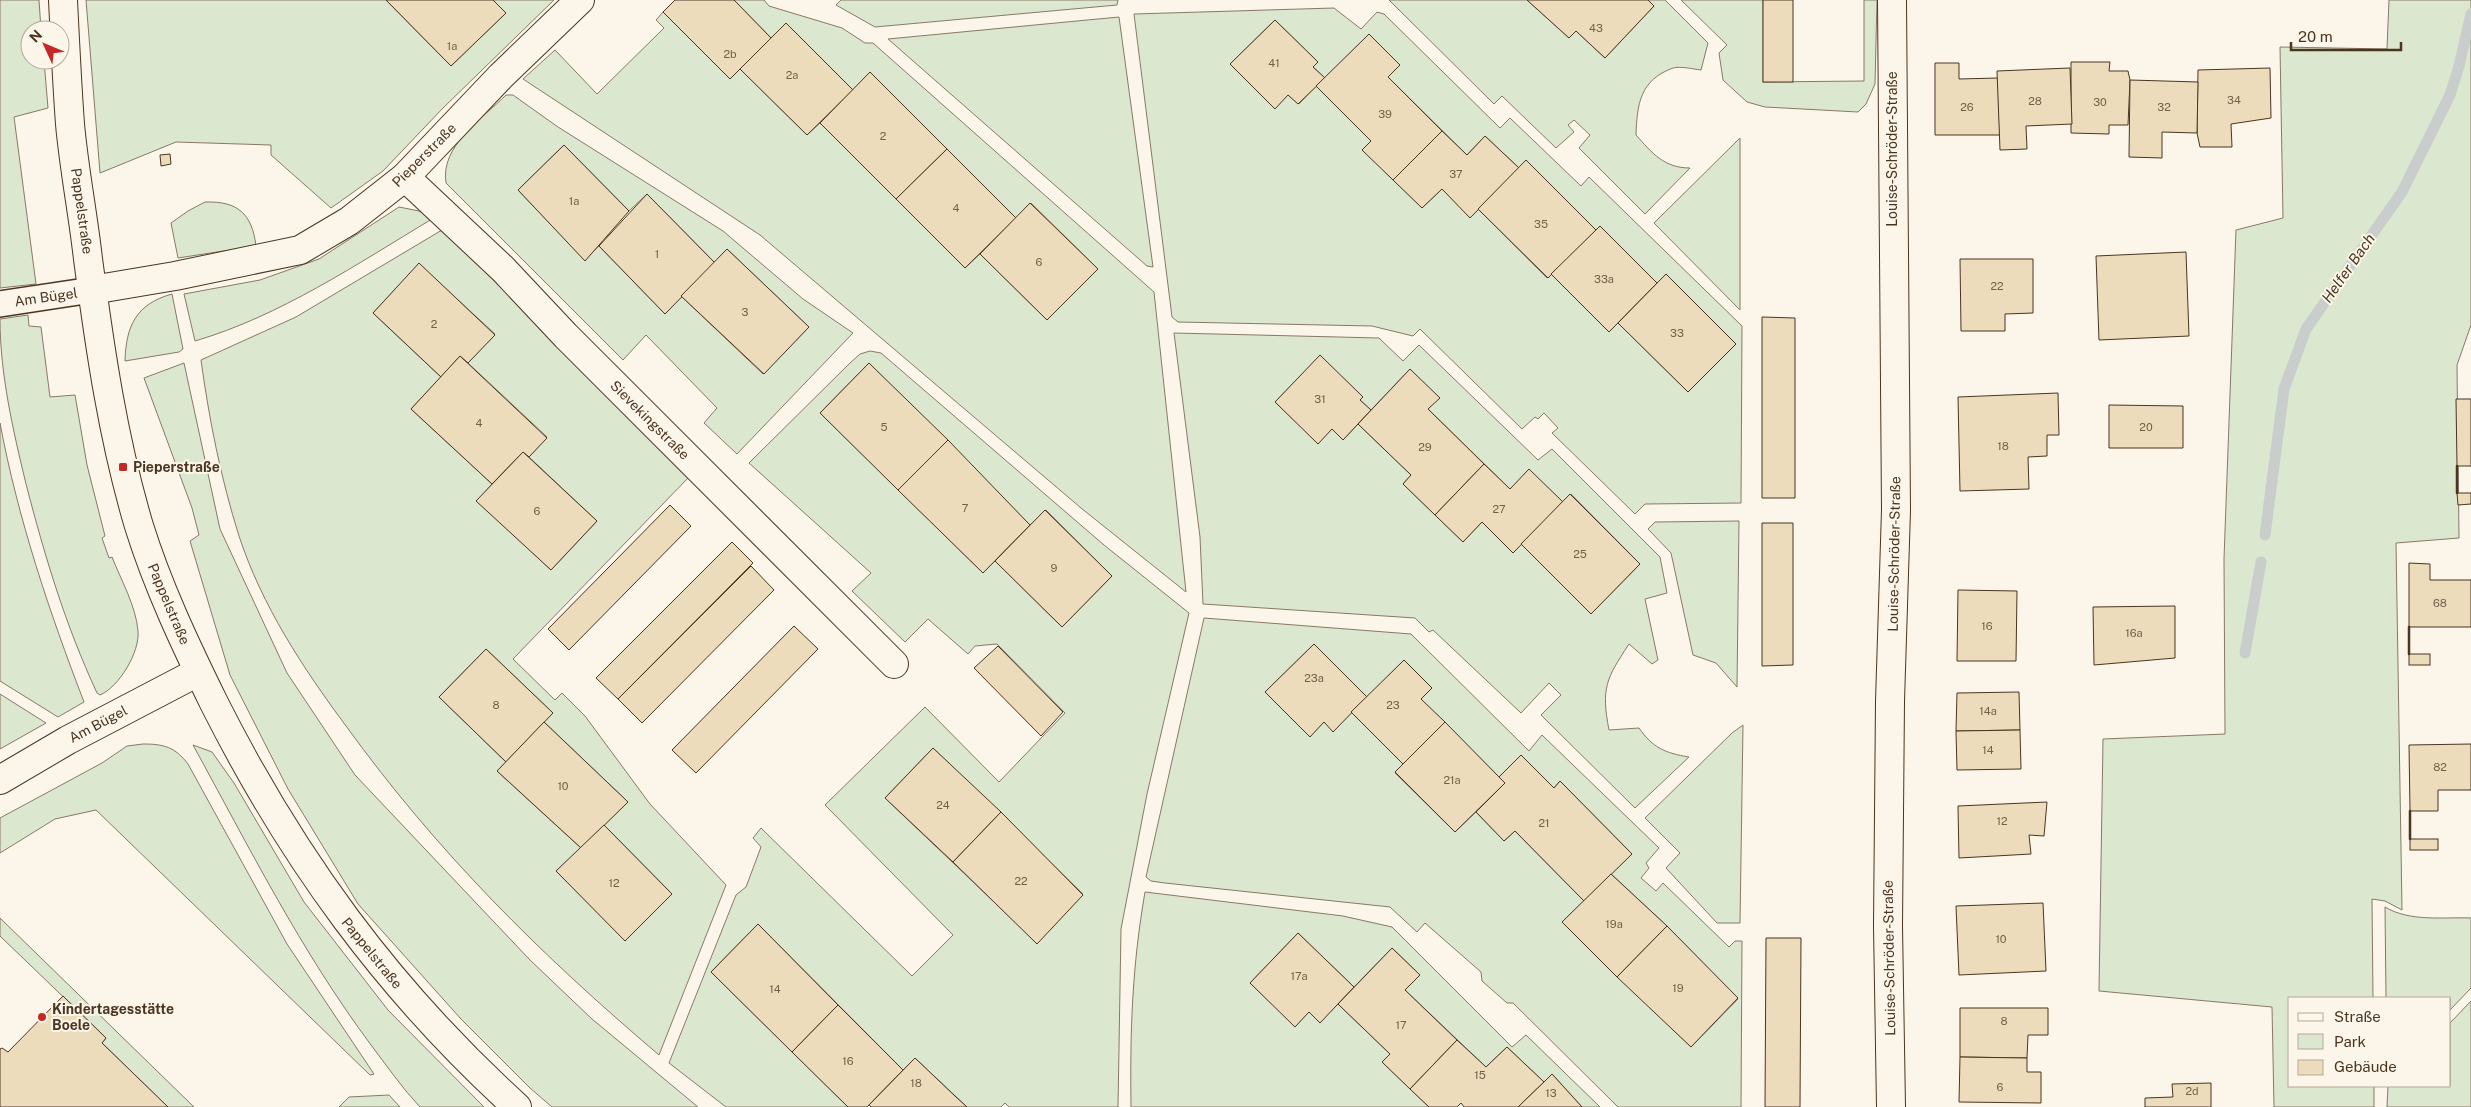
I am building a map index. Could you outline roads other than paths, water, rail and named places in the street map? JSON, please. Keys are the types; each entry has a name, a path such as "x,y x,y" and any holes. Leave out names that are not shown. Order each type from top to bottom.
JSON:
{"street":[{"name":"Pappelstraße","path":"63,0 70,126 104,375 123,467 155,574 198,672 246,766 303,861 337,909 398,986 438,1031 516,1107"},
{"name":"Pieperstraße","path":"92,290 175,276 300,250 349,221 405,177 501,76 580,0"},
{"name":"Louise-Schröder-Straße","path":"1891,1107 1888,916 1890,701 1896,510 1892,0"},
{"name":"Sievekingstraße","path":"405,177 503,270 566,336 894,664"},
{"name":"Am Bügel","path":"0,304 92,290"},
{"name":"Am Bügel","path":"0,780 68,740 198,672"}],"waterway":[{"name":"Helfer Bach","path":"2265,535 2284,389 2306,329 2402,192 2450,95 2471,14"},
{"name":"Helfer Bach","path":"2245,653 2261,562"}],"place":[{"name":"Pieperstraße","path":"123,467"},
{"name":"Kindertagesstätte Boele","path":"42,1017"}]}
